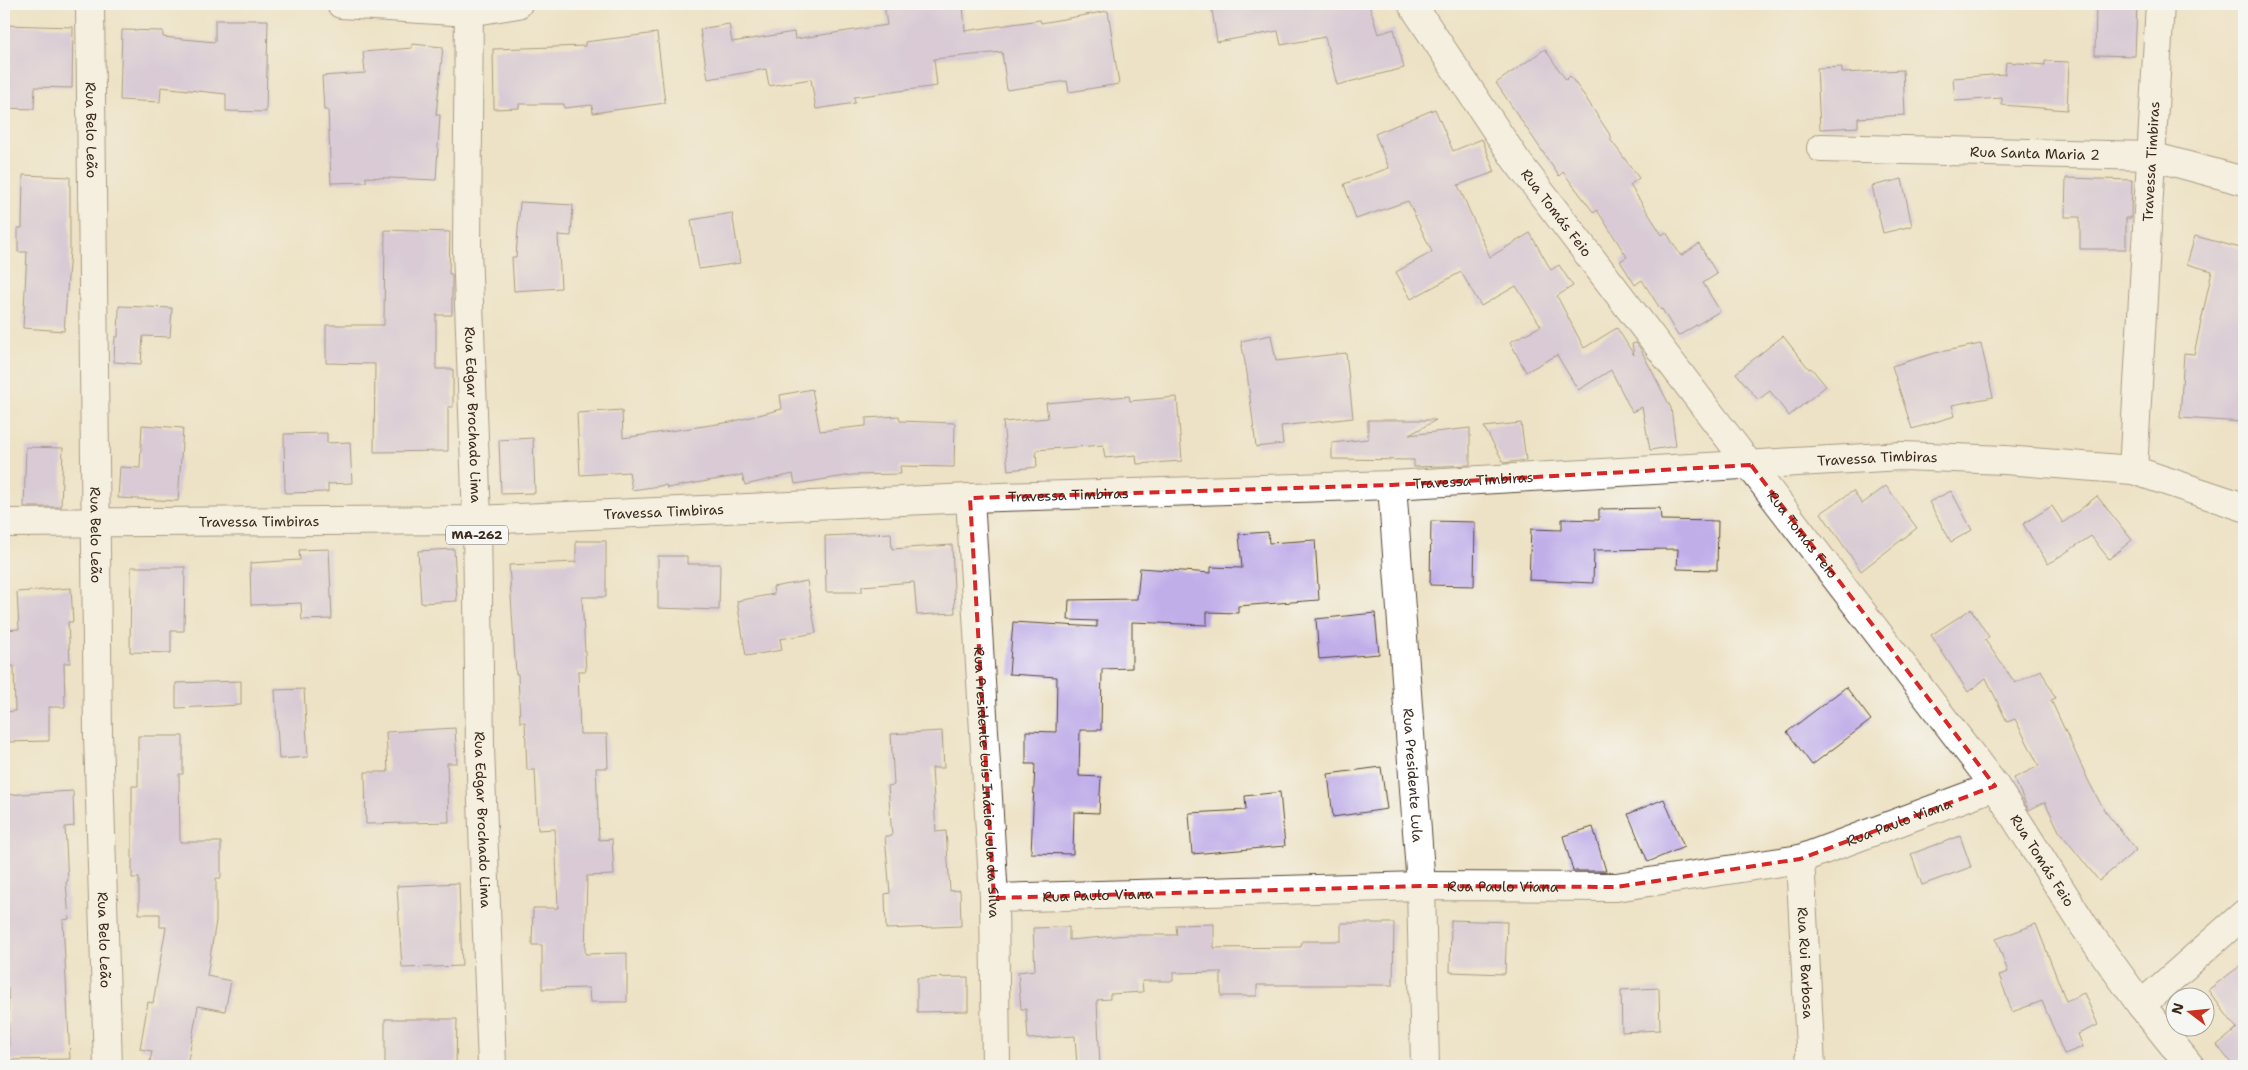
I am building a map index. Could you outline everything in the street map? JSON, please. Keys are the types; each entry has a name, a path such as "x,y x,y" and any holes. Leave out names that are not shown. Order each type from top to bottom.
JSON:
{"street":[{"name":"Rua Belo Leão","path":"90,4 98,734 108,1066"},
{"path":"340,4 469,8 518,4"},
{"name":"Rua Tomás Feio","path":"1412,4 1516,160 1995,786 2084,926 2141,1005 2190,1066"},
{"name":"Travessa Timbiras","path":"2133,470 2160,4"},
{"name":"Rua Edgar Brochado Lima","path":"469,8 468,249 477,520 480,748 492,1066"},
{"name":"Rua Santa Maria 2","path":"1821,148 2151,156 2244,181"},
{"name":"Travessa Timbiras","path":"4,523 477,520 970,498 1392,485 1902,456 2005,460 2133,470 2244,507"},
{"name":"Rua Presidente Lula","path":"1392,485 1421,886 1424,1066"},
{"name":"Rua Presidente Luís Inácio Lula da Silva","path":"970,498 994,898 996,1066"},
{"name":"Rua Paulo Viana","path":"994,898 1421,886 1616,887 1800,859 1995,786"},
{"name":"Rua Rui Barbosa","path":"1800,859 1811,1066"},
{"path":"2141,1005 2244,914"}],"highlighted area":[{"path":"1751,465 1995,786 1800,859 1616,887 1421,886 994,898 970,498 1392,485"}],"building":[{"path":"884,4 963,4 965,31 1040,20 1041,23 1108,11 1119,84 1069,92 1067,81 1007,90 1002,52 934,59 937,86 854,97 855,103 816,109 811,79 769,86 766,69 708,79 700,29 729,24 732,42 794,32 795,39 887,25"},
{"path":"1211,4 1369,4 1378,34 1394,29 1404,68 1337,85 1325,37 1281,45 1278,31 1217,42"},
{"path":"2096,4 2137,4 2135,56 2095,55"},
{"path":"215,20 268,20 266,112 226,111 226,94 161,87 160,102 120,100 122,30 163,31 163,37 215,42"},
{"path":"4,25 73,27 72,88 35,87 34,109 4,108"},
{"path":"657,33 665,103 593,113 592,105 564,108 564,104 519,104 519,108 494,109 493,49 585,46 585,42"},
{"path":"412,44 443,47 436,115 440,115 436,180 366,177 366,182 331,183 328,110 324,110 322,76 365,73 363,52 412,48"},
{"path":"1545,49 1566,80 1570,76 1584,95 1612,138 1610,139 1639,178 1630,185 1662,235 1666,232 1681,256 1699,244 1717,274 1703,283 1720,311 1678,336 1642,280 1635,285 1620,261 1627,257 1597,210 1594,213 1563,172 1559,176 1496,83"},
{"path":"2045,61 2069,62 2067,110 2002,105 2002,98 1955,101 1953,78 2005,74 2006,62 2045,65"},
{"path":"1842,67 1842,73 1903,70 1905,115 1858,118 1858,127 1820,129 1817,68"},
{"path":"1435,109 1453,151 1482,139 1495,172 1458,185 1490,257 1530,233 1551,270 1559,265 1573,286 1557,296 1584,348 1617,328 1634,355 1632,344 1636,343 1640,348 1671,408 1676,446 1650,450 1642,407 1632,412 1611,370 1578,390 1557,355 1526,372 1510,342 1541,326 1516,286 1481,306 1461,272 1411,299 1396,272 1432,252 1408,201 1356,219 1344,184 1389,168 1375,134"},
{"path":"23,175 70,177 70,251 64,331 23,328 27,252 18,252 18,228 22,228"},
{"path":"2066,178 2132,180 2131,218 2126,218 2126,249 2080,249 2080,217 2065,217"},
{"path":"1902,179 1912,226 1883,233 1872,186"},
{"path":"520,202 573,205 571,236 558,235 561,288 514,291 512,257 516,257"},
{"path":"732,213 740,263 699,269 691,220"},
{"path":"385,230 450,232 449,274 452,274 452,315 436,315 436,369 453,369 453,407 448,407 448,451 374,452 375,364 326,363 326,325 384,325"},
{"path":"2195,236 2244,249 2244,422 2180,418 2184,353 2194,354 2212,271 2187,264"},
{"path":"119,306 172,308 170,337 143,336 141,364 114,362 115,337 118,337"},
{"path":"1271,335 1276,361 1346,353 1353,418 1281,426 1283,444 1256,447 1241,341"},
{"path":"1783,336 1809,369 1811,368 1826,386 1789,416 1770,391 1758,400 1736,373"},
{"path":"1981,344 1993,397 1952,405 1955,416 1912,429 1892,366 1935,353"},
{"path":"812,389 820,431 866,426 866,418 899,416 900,421 955,423 954,467 900,466 901,474 852,475 795,484 793,474 745,485 742,475 667,488 666,485 632,490 629,472 580,475 577,413 622,410 623,438 731,422 782,409 780,395"},
{"path":"1129,396 1130,401 1177,397 1182,461 1137,464 1136,455 1105,458 1103,445 1036,450 1037,467 1008,470 1003,422 1048,418 1046,403"},
{"path":"1368,420 1436,420 1409,435 1470,428 1470,465 1414,467 1414,460 1332,459 1332,443 1368,439"},
{"path":"1521,423 1526,460 1504,463 1484,427"},
{"path":"142,425 183,428 178,501 118,498 120,467 140,468"},
{"path":"327,433 327,443 350,442 352,483 328,484 328,492 285,493 284,434"},
{"path":"533,438 535,493 501,494 499,440"},
{"path":"26,447 63,448 61,507 24,507"},
{"path":"1886,486 1917,528 1861,571 1821,513 1853,491 1862,504"},
{"path":"1951,491 1972,530 1951,542 1929,502"},
{"path":"2097,496 2132,540 2109,559 2091,536 2048,564 2023,524 2052,506 2063,523"},
{"path":"1660,508 1661,520 1718,521 1717,570 1677,569 1678,549 1594,550 1593,583 1529,580 1531,529 1562,530 1562,519 1599,520 1599,509"},
{"path":"1431,521 1475,522 1474,586 1430,585"},
{"path":"1268,532 1269,543 1315,540 1319,600 1238,606 1238,613 1207,612 1207,625 1132,622 1132,668 1102,669 1101,730 1080,730 1079,776 1101,777 1099,813 1074,812 1073,854 1031,853 1035,764 1026,764 1026,731 1056,732 1057,677 1009,674 1013,622 1097,627 1097,621 1068,620 1069,600 1137,599 1140,568 1211,573 1211,567 1242,568 1239,534"},
{"path":"891,533 892,549 952,545 955,613 917,615 914,582 862,586 862,592 826,592 825,536"},
{"path":"576,541 606,541 606,597 582,597 586,671 578,671 580,734 607,734 608,768 596,768 599,840 612,839 614,875 587,876 585,954 627,953 627,1002 590,1002 589,988 542,989 542,945 532,945 533,908 558,908 555,829 538,830 535,770 527,770 525,722 520,722 509,565 576,562"},
{"path":"329,549 332,619 302,620 301,603 251,605 250,563 300,560 299,550"},
{"path":"454,549 457,601 421,603 418,551"},
{"path":"658,556 687,556 687,564 720,564 719,610 658,608"},
{"path":"131,567 185,567 184,631 171,631 171,653 130,652"},
{"path":"807,581 816,633 780,639 782,650 746,656 737,601 774,594 773,587"},
{"path":"71,588 73,622 68,622 70,663 64,663 65,707 49,707 49,741 4,742 4,712 15,711 14,666 4,666 4,630 19,629 17,592"},
{"path":"1971,609 1989,637 1985,640 2015,683 2041,670 2055,698 2051,700 2090,784 2104,810 2136,850 2099,881 2059,831 2045,802 2029,810 2027,807 2014,778 2039,766 2015,719 2007,722 1986,678 1968,692 1931,635"},
{"path":"1375,613 1379,654 1319,659 1316,619"},
{"path":"241,681 241,705 176,708 176,683"},
{"path":"1846,687 1871,720 1812,765 1787,732"},
{"path":"304,689 308,757 279,759 275,690"},
{"path":"455,728 457,763 447,763 449,822 366,824 365,772 388,772 386,732"},
{"path":"942,731 944,768 932,768 936,832 946,831 950,891 960,890 961,926 886,929 885,894 890,893 885,836 892,836 888,786 894,785 891,734"},
{"path":"138,736 183,736 183,774 179,774 180,842 221,842 221,878 216,878 216,921 207,976 231,981 225,1011 198,1006 187,1066 149,1066 152,1051 140,1049 148,1002 153,1003 166,927 160,927 160,914 139,914 139,878 132,878 132,786 138,786"},
{"path":"1381,767 1387,809 1333,817 1328,774"},
{"path":"73,791 74,826 65,827 69,919 63,920 70,1059 9,1060 8,988 4,988 4,795"},
{"path":"1280,792 1285,846 1192,854 1189,813 1246,810 1245,796"},
{"path":"1664,799 1684,847 1648,862 1628,814"},
{"path":"1593,827 1606,871 1573,871 1563,836"},
{"path":"1960,836 1971,867 1922,885 1911,854"},
{"path":"459,883 462,966 402,968 397,886"},
{"path":"1451,920 1507,922 1505,974 1450,972"},
{"path":"1341,923 1394,923 1393,985 1257,985 1257,996 1221,996 1221,972 1173,973 1173,981 1142,981 1143,992 1110,994 1110,999 1097,1000 1100,1066 1077,1066 1075,1036 1028,1039 1026,1009 1021,1009 1018,972 1035,970 1033,928 1069,927 1069,940 1127,935 1177,935 1176,925 1214,924 1214,948 1301,947 1302,941 1341,941"},
{"path":"2036,924 2066,1001 2084,993 2098,1025 2078,1034 2083,1047 2064,1054 2042,1001 2012,1012 1999,975 2008,972 1996,939"},
{"path":"2244,963 2244,1066 2233,1066 2217,1045 2237,1029 2216,1001 2216,988 2211,988"},
{"path":"968,977 968,1011 917,1012 917,978"},
{"path":"1659,988 1660,1030 1622,1032 1621,990"},
{"path":"385,1019 457,1019 456,1066 385,1066"}]}
